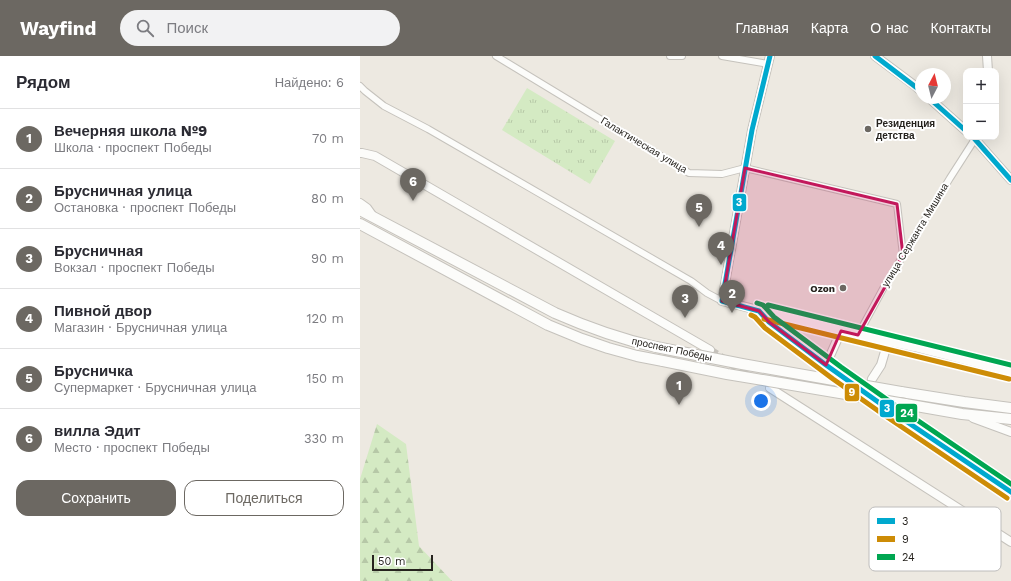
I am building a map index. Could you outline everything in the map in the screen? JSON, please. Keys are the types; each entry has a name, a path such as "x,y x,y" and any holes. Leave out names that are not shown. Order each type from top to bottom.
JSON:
{"main road":[{"name":"проспект Победы","path":"360,210 555,313 612,335 742,364 901,392 1011,408"},
{"name":"проспект Победы","path":"360,224 548,324 582,339 608,348 637,356 727,374 962,414 1011,420"}],"street":[{"name":"Галактическая улица","path":"496,56 689,173 722,174 745,168 897,204 903,255"},
{"path":"670,56 682,56"},
{"path":"722,56 769,60 752,130 722,301"},
{"path":"874,56 915,87"},
{"path":"987,56 988,68"},
{"path":"360,86 384,106 428,129 691,281 707,293 722,301 1011,372"},
{"path":"936,104 963,128"},
{"name":"улица Сержанта Мишина","path":"858,335 884,287 974,140"},
{"path":"977,140 1011,180"},
{"name":"проспект Победы","path":"360,153 375,156 710,350"},
{"path":"360,203 367,208 374,218"},
{"path":"759,311 769,322 837,373"},
{"path":"826,365 841,331"},
{"path":"872,379 881,365 888,342"},
{"path":"770,388 956,507"},
{"path":"888,409 1011,492"},
{"path":"962,414 1011,432"},
{"path":"1001,536 1011,542"}],"highlighted area":[{"path":"745,168 897,204 903,255 858,335 841,331 826,365 769,322 759,311 722,301"}],"green space":[{"path":"527,88 615,141 590,184 502,130"},
{"path":"377,424 406,444 419,546 452,581 360,581 360,479"}],"tunnel":[{"path":"710,350 753,378"},
{"path":"837,373 888,409"}],"transit line":[{"name":"3","path":"770,56 752,130 722,301 759,311 769,322 826,365 1011,492"},
{"name":"3","path":"875,56 915,86"},
{"name":"3","path":"936,104 963,128"},
{"name":"3","path":"976,140 1011,180"},
{"name":"24","path":"757,303 763,305 774,317 841,367 1011,484"},
{"name":"24","path":"768,305 1011,365"},
{"name":"9","path":"751,315 755,317 765,328 833,379 1007,498"},
{"name":"9","path":"764,319 1009,379"}],"place":[{"name":"Резиденция детства","path":"868,129"},
{"name":"вилла Эдит","path":"413,201"},
{"name":"Брусничка","path":"699,227"},
{"name":"Пивной двор","path":"721,265"},
{"name":"Ozon","path":"843,288"},
{"name":"Брусничная улица","path":"732,313"},
{"name":"Брусничная","path":"685,318"},
{"name":"Вечерняя школа №9","path":"679,405"}]}
